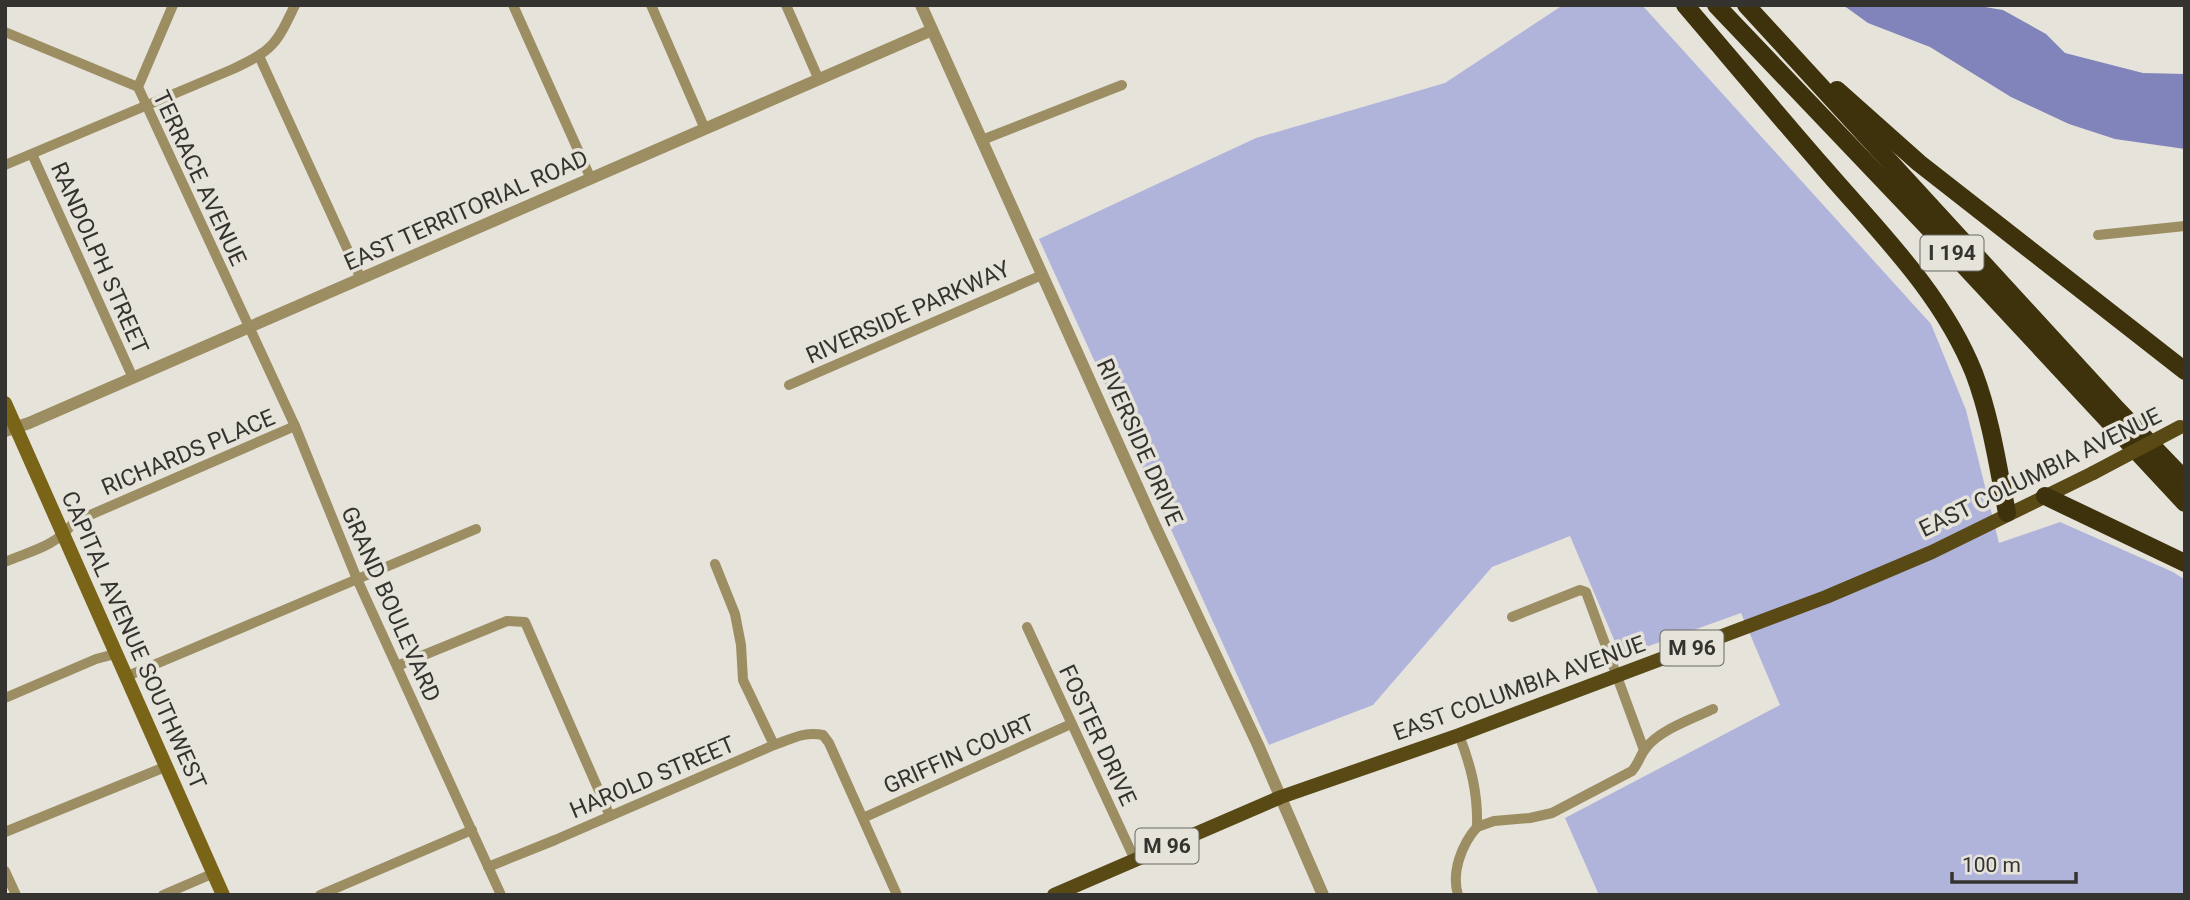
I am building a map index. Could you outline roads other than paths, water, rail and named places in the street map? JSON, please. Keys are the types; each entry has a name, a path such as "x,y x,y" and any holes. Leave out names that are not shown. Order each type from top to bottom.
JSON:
{"highway":[{"path":"1685,5 1882,232 1944,315 1974,374 1987,412 2007,513"},
{"name":"I 194","path":"1716,5 2185,503"},
{"path":"1752,12 1919,163 2185,371"},
{"name":"I 194","path":"1752,12 2185,480"},
{"path":"2045,496 2185,563"}],"main road":[{"name":"CAPITAL AVENUE SOUTHWEST","path":"5,403 11,429 63,536 223,895"},
{"name":"EAST COLUMBIA AVENUE","path":"1054,895 1281,797 1459,735 1826,597 1931,552 2182,426"}],"street":[{"name":"TERRACE AVENUE","path":"173,5 138,87 248,328"},
{"path":"5,165 259,56 278,40 295,5"},
{"path":"513,5 592,178"},
{"path":"651,5 705,129"},
{"path":"786,5 819,80"},
{"name":"RIVERSIDE DRIVE","path":"921,5 1323,895"},
{"name":"EAST TERRITORIAL ROAD","path":"11,429 932,30"},
{"path":"5,32 138,87"},
{"path":"259,56 361,279"},
{"path":"982,140 1122,85"},
{"name":"RANDOLPH STREET","path":"32,154 133,378"},
{"path":"2098,235 2185,226"},
{"name":"RIVERSIDE PARKWAY","path":"789,385 1042,275"},
{"name":"GRAND BOULEVARD","path":"248,328 295,426 357,579 501,895"},
{"name":"RICHARDS PLACE","path":"5,562 53,543 63,536 74,522 295,426"},
{"path":"125,677 476,529"},
{"path":"715,564 735,614 741,645 743,680 774,745"},
{"path":"1512,617 1580,590 1586,592 1644,750"},
{"path":"397,666 507,621 525,622 610,816"},
{"name":"FOSTER DRIVE","path":"1027,627 1071,724 1079,734 1135,860"},
{"path":"5,698 96,659 115,654"},
{"path":"1458,895 1455,886 1456,866 1477,827 1494,821 1552,813 1632,771 1641,761 1644,750 1654,740 1713,709"},
{"name":"GRIFFIN COURT","path":"863,818 1071,724"},
{"name":"HAROLD STREET","path":"488,867 802,734 823,735 829,743 863,818"},
{"path":"1459,735 1474,777 1478,800 1477,827"},
{"path":"5,832 165,767"},
{"path":"863,818 897,895"},
{"path":"320,895 472,830"},
{"path":"5,872 16,895"},
{"path":"163,895 214,873"}]}
